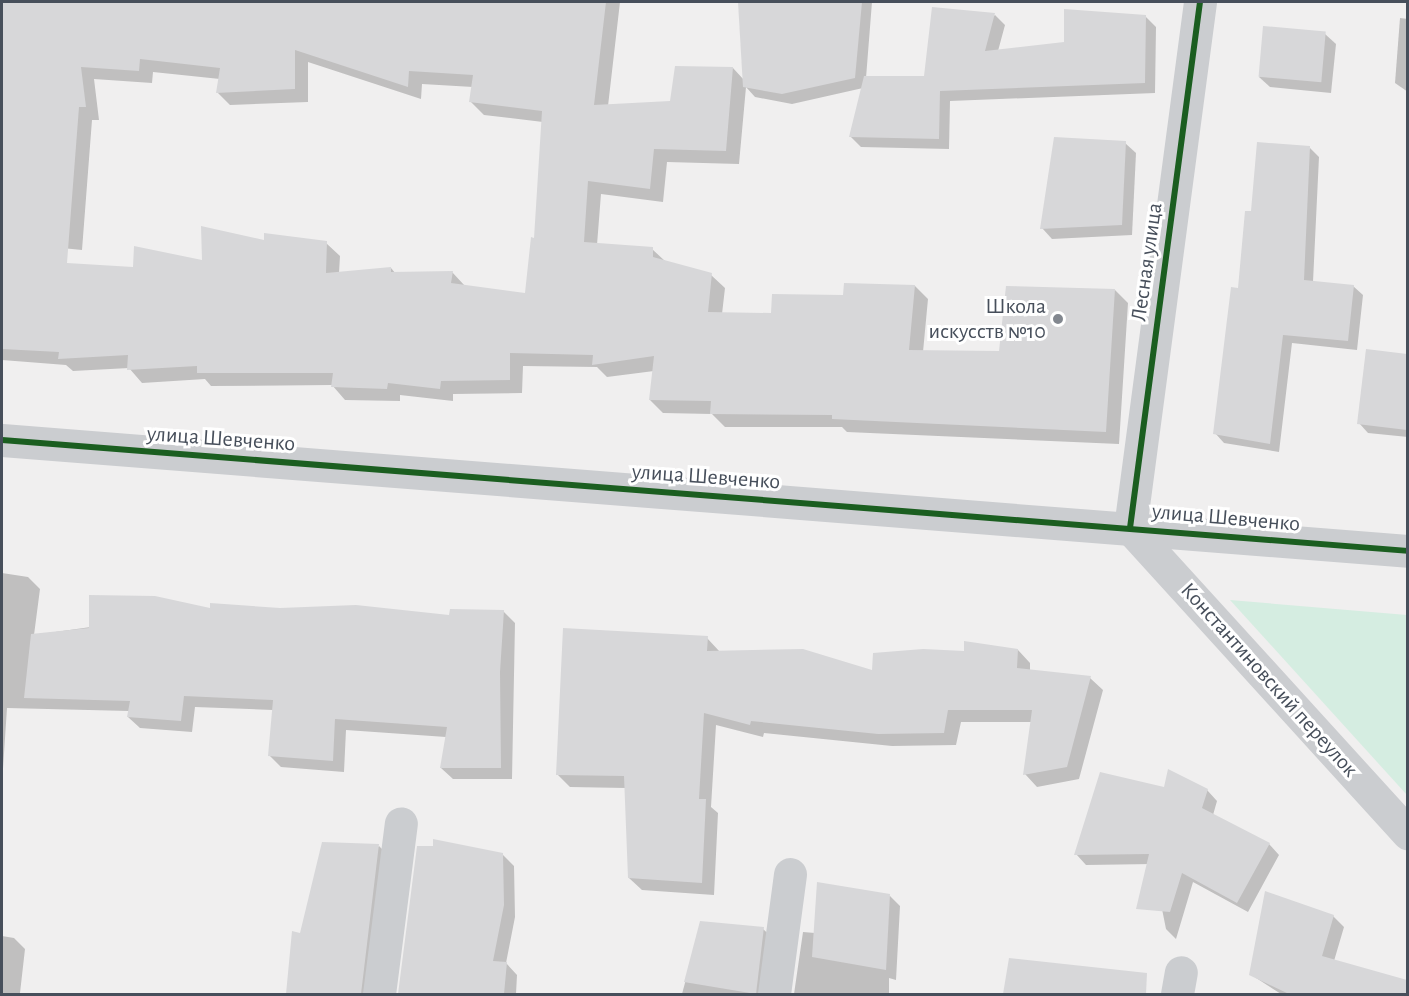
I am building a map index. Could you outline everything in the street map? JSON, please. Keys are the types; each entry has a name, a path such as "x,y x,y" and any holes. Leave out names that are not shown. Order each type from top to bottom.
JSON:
{"street":[{"name":"Лесная улица","path":"1130,528 1200,2"},
{"name":"улица Шевченко","path":"2,440 1407,551"},
{"name":"Константиновский переулок","path":"1130,528 1407,833"},
{"path":"379,994 401,823"},
{"path":"774,994 790,874"}],"green space":[{"path":"1230,600 1407,615 1407,795"}],"building":[{"path":"2,2 606,2 594,105 670,101 675,66 733,67 726,151 654,149 650,189 588,181 584,242 653,247 653,257 712,273 708,312 771,313 772,294 843,295 844,283 915,285 909,350 999,351 1006,286 1115,289 1106,432 832,419 832,415 710,414 711,401 649,400 654,356 592,365 593,355 510,353 510,380 441,381 440,389 388,383 387,389 331,387 333,373 197,373 197,366 127,370 128,355 58,359 59,352 2,349","holes":["295,50 408,87 409,71 473,75 469,102 542,111 534,238 531,237 525,293 451,283 453,271 391,272 391,267 326,273 327,241 264,233 264,240 201,226 202,260 134,246 133,267 67,263 79,107 86,107 81,67 139,71 140,59 220,68 216,93 295,89"]},
{"path":"738,2 862,2 855,78 782,94 743,87"},
{"path":"932,7 995,13 985,51 1064,42 1064,9 1146,15 1145,83 940,91 939,139 849,137 864,76 924,76"},
{"path":"1263,26 1326,31 1321,82 1259,77"},
{"path":"1054,137 1126,141 1122,225 1040,229"},
{"path":"1257,142 1310,146 1304,280 1354,285 1348,341 1283,335 1270,444 1213,434 1231,287 1238,288 1245,211 1251,211"},
{"path":"1366,349 1407,354 1407,430 1357,424"},
{"path":"89,595 155,596 210,608 210,603 280,608 356,605 449,615 450,609 504,610 500,672 501,768 440,768 447,727 335,719 333,761 268,756 273,700 184,696 181,721 127,717 130,701 24,698 31,634 89,628"},
{"path":"563,628 708,636 707,651 803,649 872,670 873,653 923,649 964,651 964,641 1018,649 1017,668 1091,676 1067,767 1023,775 1032,710 948,710 944,733 878,734 751,721 750,725 704,713 699,799 706,799 702,883 628,878 624,776 556,775"},
{"path":"1168,769 1208,789 1202,808 1270,843 1237,903 1182,873 1170,912 1136,909 1149,854 1074,855 1100,772 1164,787"},
{"path":"433,839 503,853 504,905 493,961 507,962 504,994 398,994 417,846 433,846"},
{"path":"322,842 379,844 361,994 286,994 292,931 300,933"},
{"path":"817,882 890,894 886,970 812,957"},
{"path":"1265,891 1334,915 1322,956 1407,980 1407,994 1289,994 1249,975"},
{"path":"700,921 764,927 756,994 684,982"},
{"path":"1009,958 1147,973 1146,994 1003,994"}],"cycle path":[{"path":"1130,528 1200,2"},
{"path":"2,440 1408,551"}],"place":[{"name":"Школа искусств №10","path":"1058,319"}]}
